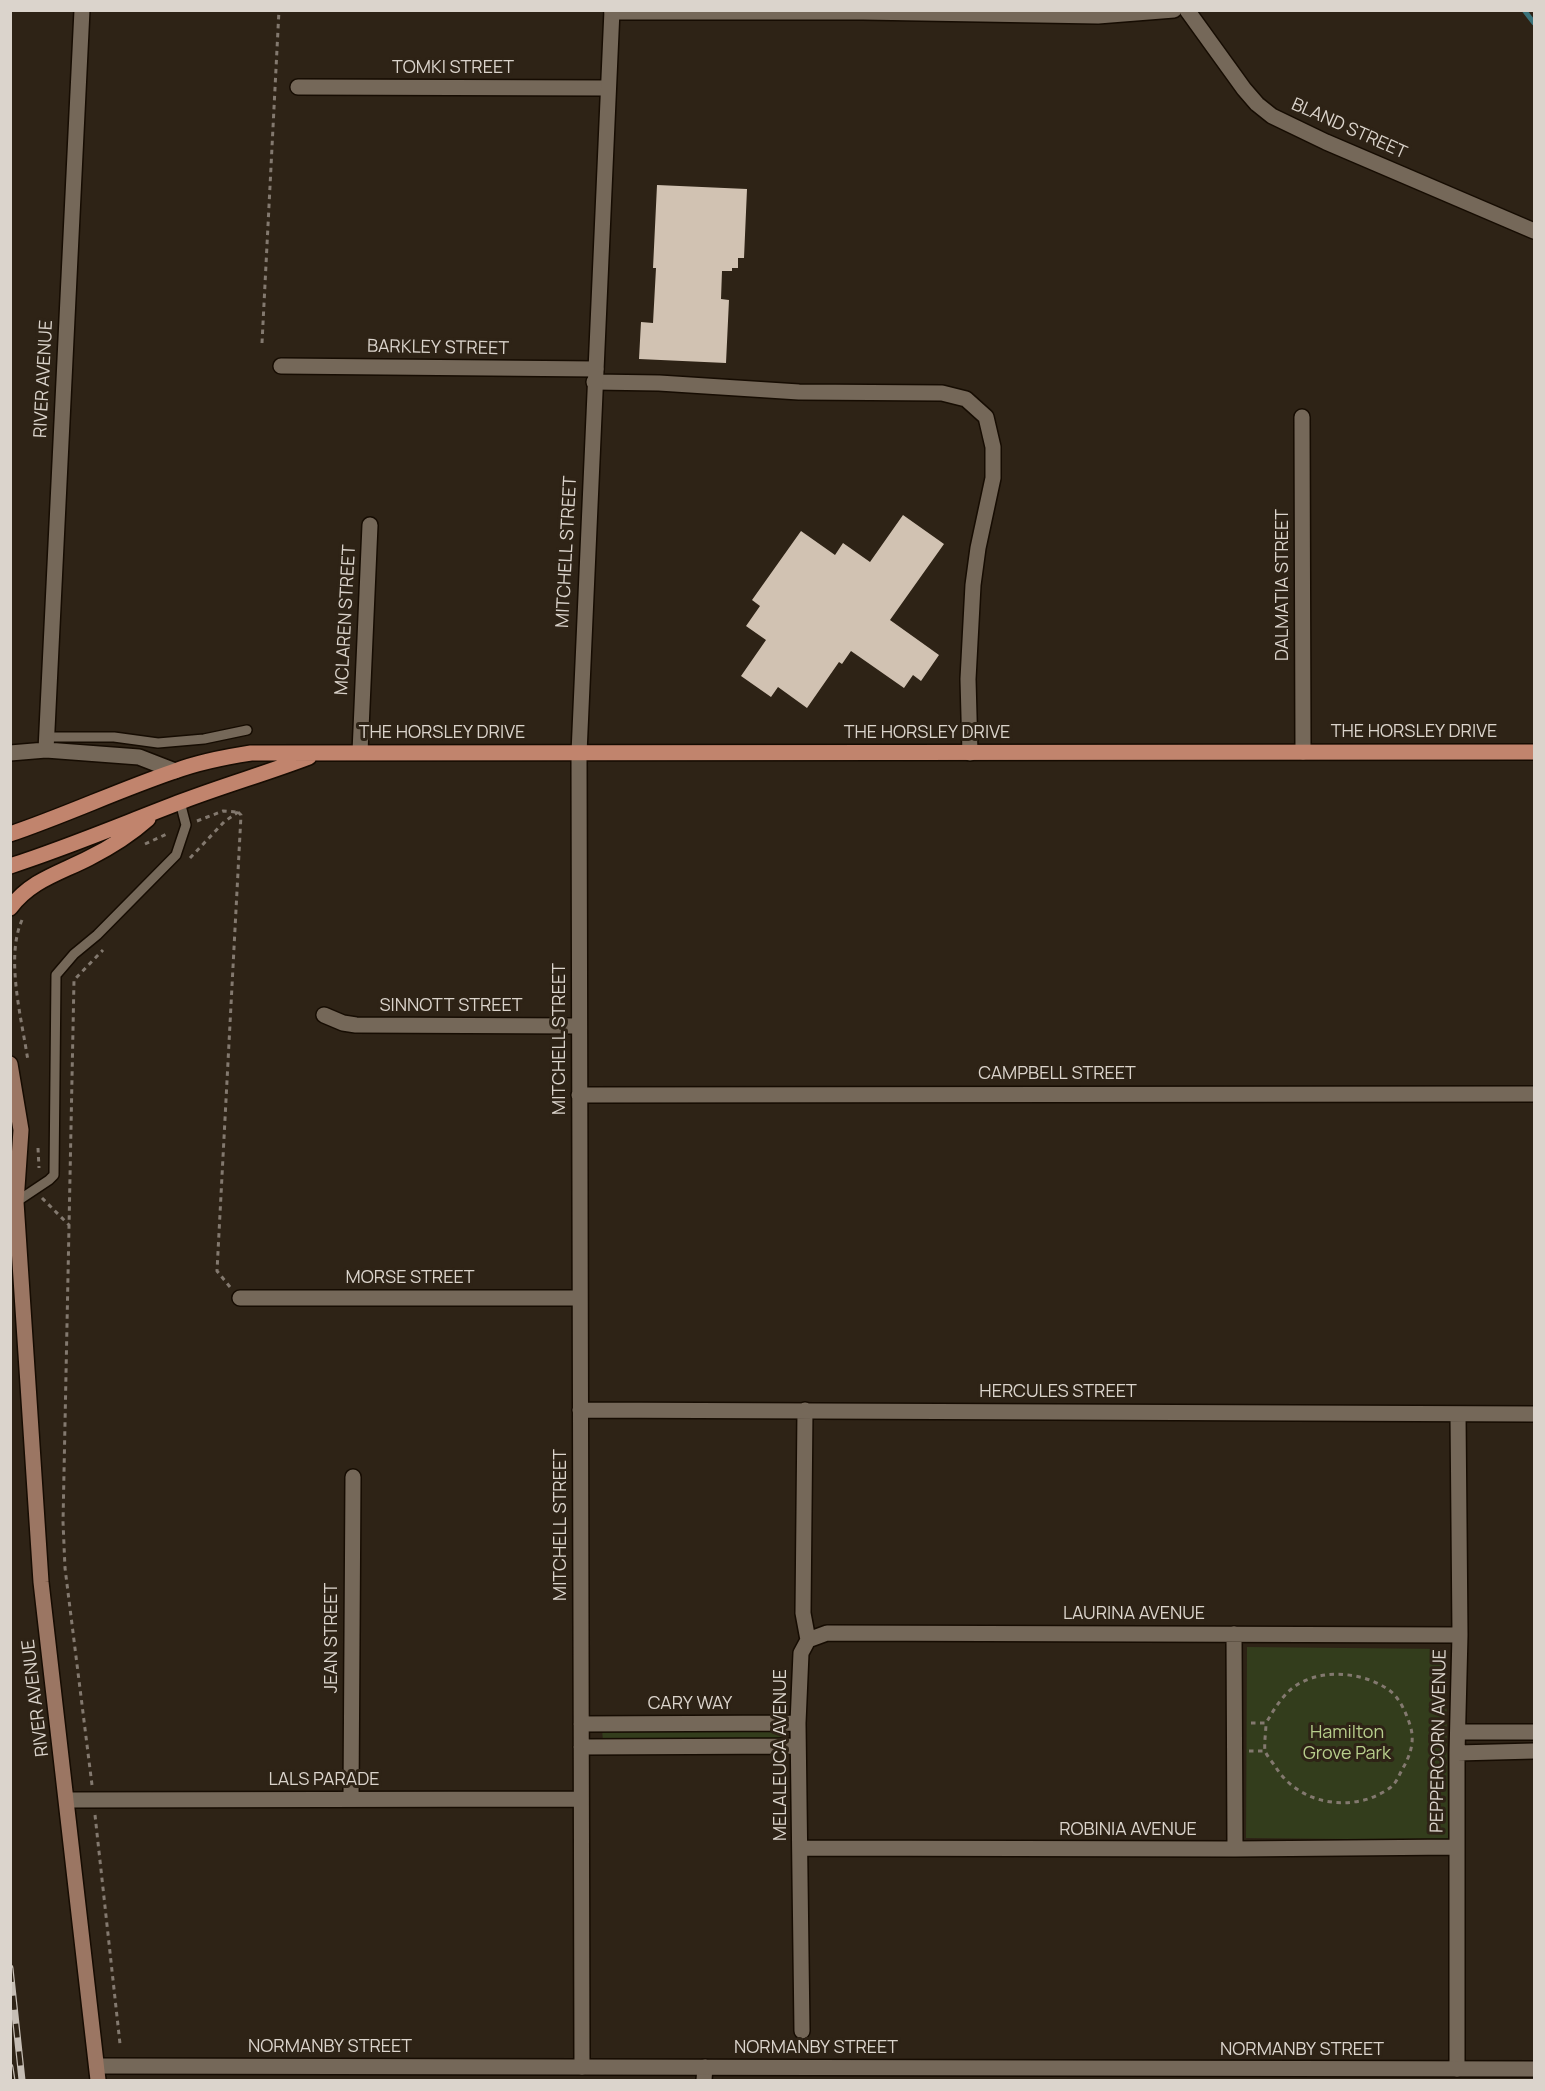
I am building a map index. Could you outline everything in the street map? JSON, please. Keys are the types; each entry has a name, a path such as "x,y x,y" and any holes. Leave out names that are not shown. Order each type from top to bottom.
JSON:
{"main road":[{"name":"THE HORSLEY DRIVE","path":"10,834 60,817 175,771 211,760 251,753 1534,752"},
{"name":"THE HORSLEY DRIVE","path":"10,866 52,853 180,802 321,753"},
{"path":"10,908 27,889 46,877 87,860 128,837 157,812"},
{"name":"RIVER AVENUE","path":"10,1064 21,1130 16,1202 41,1582 98,2073"},
{"name":"RIVER AVENUE","path":"10,1180 16,1202"}],"street":[{"name":"RIVER AVENUE","path":"46,743 82,10"},
{"path":"612,11 1098,16 1174,10"},
{"name":"BLAND STREET","path":"1187,10 1244,89 1272,116 1326,142 1534,231"},
{"name":"MITCHELL STREET","path":"582,2067 579,753 612,11"},
{"name":"TOMKI STREET","path":"298,87 608,88"},
{"name":"BARKLEY STREET","path":"281,366 595,376 799,392 942,393 966,399 986,417 993,447 993,478 978,548 973,585 968,679 970,753"},
{"name":"DALMATIA STREET","path":"1302,417 1303,752"},
{"name":"MCLAREN STREET","path":"360,752 370,525"},
{"path":"10,753 46,743 139,757 175,771"},
{"name":"SINNOTT STREET","path":"324,1015 343,1023 356,1025 579,1026"},
{"name":"CAMPBELL STREET","path":"579,1095 1534,1094"},
{"name":"MORSE STREET","path":"240,1299 580,1298"},
{"name":"HERCULES STREET","path":"580,1410 1534,1414"},
{"name":"MELALEUCA AVENUE","path":"802,2031 798,1723 801,1653 808,1640 803,1613 805,1410"},
{"name":"PEPPERCORN AVENUE","path":"1457,2069 1456,1847 1460,1635 1458,1414"},
{"name":"JEAN STREET","path":"351,1799 353,1478"},
{"name":"LAURINA AVENUE","path":"808,1640 827,1632 1460,1635"},
{"path":"1234,1634 1235,1849"},
{"name":"CARY WAY","path":"581,1724 798,1723"},
{"path":"1458,1732 1534,1732"},
{"path":"581,1747 798,1746"},
{"path":"1457,1753 1534,1751"},
{"name":"LALS PARADE","path":"68,1800 581,1799"},
{"name":"ROBINIA AVENUE","path":"800,1848 1456,1847"},
{"name":"NORMANBY STREET","path":"98,2073 582,2067 704,2074 1082,2075 1534,2069"}],"lane":[{"path":"46,743 114,737 158,743 204,740 247,730"},
{"path":"16,1202 54,1175 56,975 74,954 97,935 176,855 186,825 180,802"}],"path":[{"path":"262,343 279,10"},
{"path":"238,812 241,815 217,1271 240,1299"},
{"path":"25,914 16,934 13,959 28,1064"},
{"path":"74,980 63,1522 66,1568 120,2044"},
{"path":"38,1143 41,1197 70,1226"},
{"path":"1344,1675 1369,1679 1391,1691 1405,1711 1413,1736 1409,1758 1393,1785 1377,1796 1359,1802 1334,1803 1315,1799 1298,1791 1281,1776 1265,1751 1266,1723 1286,1694 1301,1682 1323,1676 1344,1675"},
{"path":"1234,1723 1266,1723"}],"green space":[{"name":"Hamilton Grove Park","path":"1247,1647 1446,1649 1448,1840 1246,1838"},
{"path":"783,1729 783,1739 603,1741 602,1730"}],"building":[{"path":"657,185 747,189 744,258 738,258 738,268 732,268 732,271 722,271 721,299 729,300 726,363 639,359 641,322 653,323"},
{"path":"903,515 944,544 890,620 939,655 921,681 913,675 904,688 851,651 842,664 839,662 807,708 778,687 771,697 741,676 766,640 746,626 760,606 752,600 801,531 835,555 843,543 870,562"}],"waterway":[{"path":"1524,10 1534,23"}],"railway":[{"path":"10,1968 22,2080"},
{"path":"10,2067 12,2080"}]}
